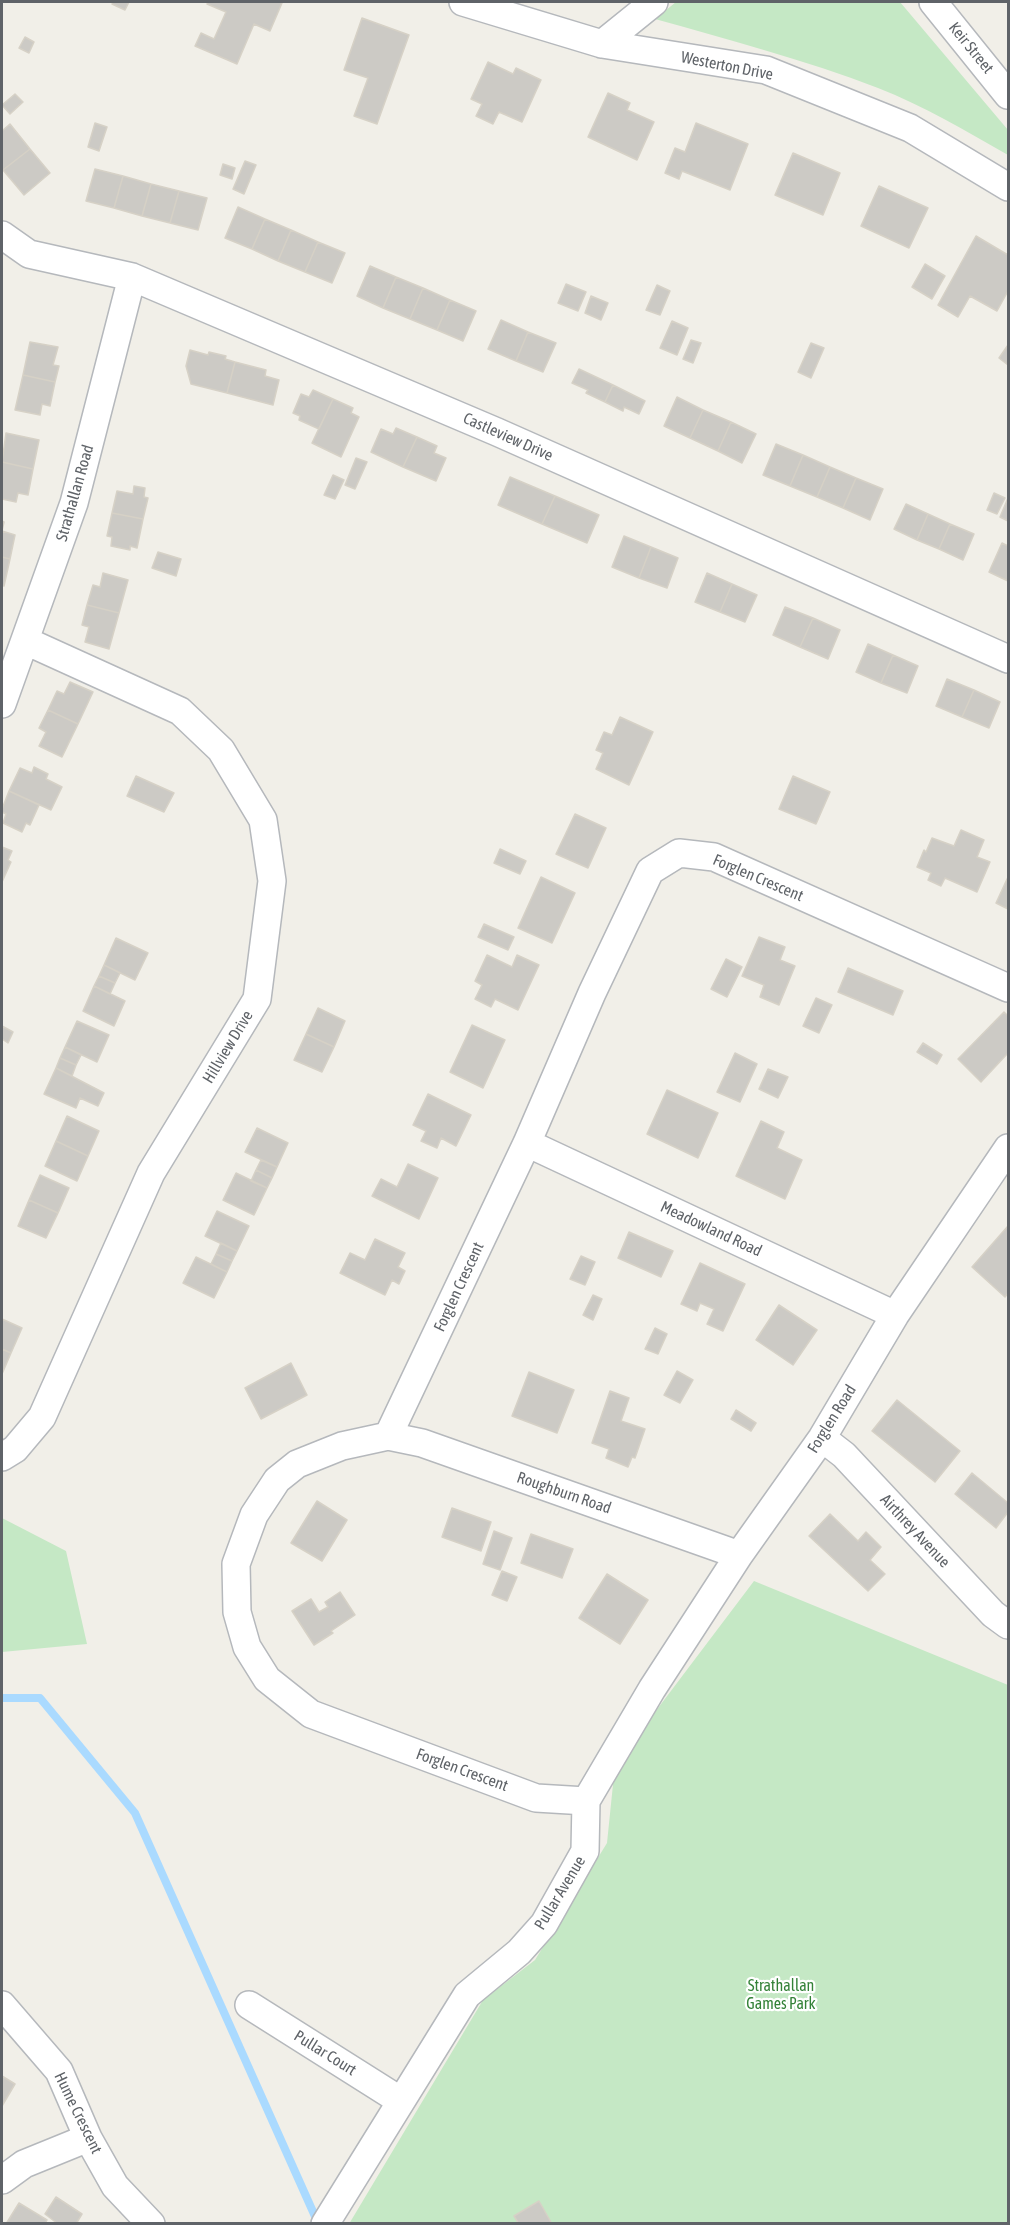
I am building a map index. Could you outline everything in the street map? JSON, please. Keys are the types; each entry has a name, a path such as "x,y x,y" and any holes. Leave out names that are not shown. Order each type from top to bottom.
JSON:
{"street":[{"name":"Westerton Drive","path":"464,2 602,44 766,70 910,128 1008,187"},
{"path":"602,44 654,2"},
{"name":"Keir Street","path":"933,2 1008,95"},
{"name":"Castleview Drive","path":"2,235 29,254 132,277 497,432 1008,659"},
{"name":"Strathallan Road","path":"2,704 74,503 132,277"},
{"name":"Hillview Drive","path":"2,1457 15,1449 42,1417 151,1173 257,999 272,880 263,820 221,750 180,711 26,641"},
{"name":"Forglen Crescent","path":"586,1801 536,1798 311,1714 267,1679 247,1647 237,1612 236,1564 254,1515 277,1480 297,1464 342,1446 388,1436 527,1143 592,993 650,871 679,853 714,857 1008,988"},
{"name":"Meadowland Road","path":"527,1143 895,1315"},
{"name":"Forglen Road","path":"652,1689 739,1555 822,1438 895,1315 1008,1148"},
{"name":"Roughburn Road","path":"388,1436 422,1443 739,1555"},
{"name":"Airthrey Avenue","path":"822,1438 844,1455 1003,1613"},
{"name":"Pullar Avenue","path":"325,2223 467,1995 519,1952 544,1924 585,1851 586,1801 652,1689"},
{"name":"Hume Crescent","path":"2,2005 59,2071 88,2138 115,2186 151,2223"},
{"name":"Pullar Court","path":"249,2005 401,2101"},
{"path":"2,2180 24,2164 88,2138"}],"green space":[{"path":"676,2 900,2 1008,130 1008,155 961,128 878,88 795,59 655,19"},
{"path":"2,1518 66,1551 87,1644 2,1652"},
{"name":"Strathallan Games Park","path":"754,1581 1008,1685 1008,2223 349,2224 483,2000 535,1960 607,1843 615,1765"}],"building":[{"path":"113,2 129,2 125,10 112,4"},
{"path":"208,2 282,3 270,31 254,24 237,64 195,46 201,33 214,39 226,12 207,4"},
{"path":"362,18 409,35 377,124 354,116 368,78 344,70"},
{"path":"25,37 34,42 29,53 19,48"},
{"path":"488,62 513,74 516,68 541,80 522,122 499,112 493,124 476,116 482,104 471,99"},
{"path":"608,93 630,103 627,110 654,122 637,160 588,137"},
{"path":"15,94 23,102 10,114 2,105"},
{"path":"95,123 107,127 99,151 88,147"},
{"path":"696,123 748,144 730,190 682,171 679,179 665,173 675,148 685,152"},
{"path":"10,124 30,149 3,170 2,131"},
{"path":"30,149 50,173 24,195 3,170"},
{"path":"793,153 840,173 823,215 775,195"},
{"path":"245,161 256,165 244,194 233,189"},
{"path":"223,164 235,168 232,179 220,175"},
{"path":"95,169 123,176 114,208 86,201"},
{"path":"123,176 151,184 142,216 114,208"},
{"path":"151,184 179,191 170,223 142,216"},
{"path":"879,186 928,208 909,248 861,226"},
{"path":"179,191 207,198 198,230 170,223"},
{"path":"238,207 265,219 252,249 225,238"},
{"path":"265,219 291,230 278,261 252,249"},
{"path":"291,230 318,242 305,272 278,261"},
{"path":"976,236 1008,255 1008,291 997,311 970,296 958,317 938,305"},
{"path":"318,242 345,253 332,283 305,272"},
{"path":"925,264 945,276 932,299 912,287"},
{"path":"370,266 396,277 383,308 357,296"},
{"path":"396,277 423,288 410,319 383,308"},
{"path":"566,284 586,292 578,311 558,303"},
{"path":"657,285 670,291 660,315 646,310"},
{"path":"423,288 450,300 437,330 410,319"},
{"path":"591,296 608,303 601,320 585,313"},
{"path":"450,300 476,311 463,341 437,330"},
{"path":"501,320 528,332 516,361 488,349"},
{"path":"672,321 688,328 677,355 660,348"},
{"path":"528,332 556,343 543,372 516,361"},
{"path":"691,340 701,343 693,363 683,359"},
{"path":"30,342 58,347 53,365 59,366 55,382 23,375"},
{"path":"811,343 824,348 811,378 798,372"},
{"path":"1008,345 1008,365 999,358"},
{"path":"190,350 208,355 209,352 226,356 225,359 235,362 227,393 191,384 186,366"},
{"path":"235,362 266,370 265,376 279,380 273,405 227,393"},
{"path":"579,369 613,385 605,402 586,393 588,390 572,383"},
{"path":"23,375 55,382 50,406 42,404 40,415 15,410"},
{"path":"613,385 645,401 639,414 624,407 623,411 605,402"},
{"path":"313,390 333,399 319,429 299,420 300,416 293,413 301,394 309,397"},
{"path":"677,397 703,410 690,438 664,426"},
{"path":"333,399 353,408 351,413 359,417 341,457 312,443"},
{"path":"703,410 731,422 718,451 690,438"},
{"path":"731,422 756,434 742,463 718,451"},
{"path":"396,428 417,437 403,467 371,452 381,429 393,434"},
{"path":"6,433 39,440 33,469 2,462"},
{"path":"417,437 437,446 434,453 446,458 436,481 403,467"},
{"path":"776,444 803,455 790,486 763,475"},
{"path":"803,455 830,467 817,497 790,486"},
{"path":"356,458 367,462 355,489 345,485"},
{"path":"2,462 33,469 28,495 18,493 16,502 2,499"},
{"path":"830,467 856,478 843,508 817,497"},
{"path":"333,475 344,480 335,499 324,495"},
{"path":"510,477 555,496 542,524 498,505"},
{"path":"856,478 883,489 870,520 843,508"},
{"path":"134,486 145,488 144,497 148,498 143,519 112,513 117,491 133,494"},
{"path":"994,493 1005,498 997,514 987,510"},
{"path":"555,496 599,515 587,543 542,524"},
{"path":"1008,498 1008,521 1000,517"},
{"path":"906,504 928,514 917,540 894,529"},
{"path":"112,513 143,519 137,548 130,546 130,550 111,546 112,537 107,536"},
{"path":"928,514 950,524 939,549 917,540"},
{"path":"950,524 974,534 963,560 939,549"},
{"path":"2,531 15,535 10,559 2,557"},
{"path":"624,536 651,547 639,578 612,567"},
{"path":"1002,543 1008,546 1008,581 989,572"},
{"path":"651,547 678,558 667,588 639,578"},
{"path":"158,552 181,559 176,576 152,568"},
{"path":"2,557 10,559 4,586 2,585"},
{"path":"103,573 128,580 119,613 87,605 93,585 100,587"},
{"path":"707,573 732,584 720,612 695,602"},
{"path":"732,584 757,595 745,622 720,612"},
{"path":"87,605 119,613 109,649 85,642 89,627 82,625"},
{"path":"785,607 813,618 800,647 773,635"},
{"path":"813,618 840,630 828,659 800,647"},
{"path":"868,644 893,655 881,683 856,672"},
{"path":"893,655 918,666 907,693 881,683"},
{"path":"947,679 974,690 962,717 936,706"},
{"path":"70,682 93,692 78,724 48,710 57,691 64,694"},
{"path":"974,690 1000,702 989,728 962,717"},
{"path":"48,710 78,724 62,757 39,746 46,732 39,728"},
{"path":"620,717 653,732 629,785 596,769 603,753 596,750 604,732 612,735"},
{"path":"34,767 48,774 46,779 62,787 51,810 9,791 20,768 32,773"},
{"path":"136,776 174,793 164,812 127,796"},
{"path":"793,776 830,792 816,824 779,809"},
{"path":"9,791 39,805 30,825 26,823 22,832 3,823 6,814 2,812 2,809"},
{"path":"575,814 606,828 588,868 556,854"},
{"path":"961,830 984,840 977,857 990,862 977,892 945,878 941,886 928,880 931,873 917,867 932,838 954,846"},
{"path":"2,847 12,851 8,860 11,862 2,882"},
{"path":"500,849 526,861 520,874 494,863"},
{"path":"541,877 575,893 552,943 518,928"},
{"path":"1008,877 1008,909 996,903"},
{"path":"484,924 514,937 508,950 478,937"},
{"path":"759,937 785,947 780,960 795,966 779,1005 760,997 764,985 742,976"},
{"path":"116,938 148,953 135,980 104,965"},
{"path":"487,955 512,967 517,955 539,965 518,1010 495,999 491,1007 475,999 482,985 475,981"},
{"path":"726,959 742,967 727,997 711,989"},
{"path":"104,965 120,973 115,983 99,976"},
{"path":"848,968 903,991 893,1015 838,992"},
{"path":"99,976 115,983 110,994 94,986"},
{"path":"94,986 125,1001 114,1026 83,1011"},
{"path":"816,998 832,1005 819,1033 803,1026"},
{"path":"318,1008 345,1021 334,1047 306,1034"},
{"path":"1004,1012 1008,1016 1008,1053 981,1082 958,1059"},
{"path":"77,1021 109,1035 97,1062 65,1047"},
{"path":"472,1025 505,1040 483,1088 450,1072"},
{"path":"2,1026 13,1032 8,1043 2,1039"},
{"path":"306,1034 334,1047 322,1072 294,1060"},
{"path":"923,1043 942,1055 937,1064 917,1052"},
{"path":"65,1047 81,1055 76,1065 60,1058"},
{"path":"735,1053 757,1064 740,1102 717,1092"},
{"path":"60,1058 76,1065 72,1076 56,1068"},
{"path":"56,1068 104,1093 98,1106 80,1098 76,1108 44,1094"},
{"path":"768,1069 788,1077 778,1098 759,1089"},
{"path":"667,1090 718,1113 698,1158 647,1134"},
{"path":"428,1094 471,1115 456,1146 441,1138 437,1148 421,1141 426,1131 413,1125"},
{"path":"67,1116 99,1131 88,1156 56,1141"},
{"path":"761,1121 784,1132 777,1148 802,1160 785,1199 736,1176"},
{"path":"257,1128 288,1143 277,1167 245,1152"},
{"path":"56,1141 88,1156 77,1181 45,1166"},
{"path":"261,1160 277,1167 272,1178 256,1170"},
{"path":"408,1164 438,1178 419,1219 372,1196 381,1179 397,1187"},
{"path":"256,1170 272,1178 267,1188 251,1181"},
{"path":"236,1173 267,1188 254,1215 223,1200"},
{"path":"40,1175 69,1188 58,1213 29,1200"},
{"path":"29,1200 58,1213 46,1238 18,1226"},
{"path":"217,1211 249,1226 237,1251 205,1236"},
{"path":"1008,1226 1008,1293 1005,1297 972,1267"},
{"path":"629,1232 673,1251 661,1277 618,1258"},
{"path":"375,1239 405,1253 398,1267 405,1271 399,1284 392,1280 385,1295 340,1273 350,1253 365,1260"},
{"path":"221,1243 237,1251 232,1261 216,1254"},
{"path":"216,1254 232,1261 227,1272 211,1264"},
{"path":"581,1256 595,1262 585,1285 570,1279"},
{"path":"196,1257 227,1272 214,1298 183,1283"},
{"path":"700,1263 745,1284 723,1331 707,1324 714,1309 700,1303 697,1311 681,1304"},
{"path":"593,1295 602,1299 593,1320 583,1315"},
{"path":"779,1305 817,1330 793,1365 756,1340"},
{"path":"2,1319 22,1328 11,1353 2,1349"},
{"path":"655,1328 667,1334 658,1354 645,1349"},
{"path":"2,1349 11,1353 2,1374"},
{"path":"291,1363 307,1395 261,1419 245,1388"},
{"path":"677,1371 693,1380 680,1403 664,1395"},
{"path":"529,1372 574,1390 557,1433 512,1416"},
{"path":"610,1391 629,1398 621,1421 645,1429 635,1458 632,1457 628,1467 606,1458 609,1449 592,1443"},
{"path":"897,1400 960,1451 935,1482 872,1431"},
{"path":"736,1410 756,1423 751,1431 731,1419"},
{"path":"972,1473 1008,1503 1008,1512 996,1528 955,1494"},
{"path":"317,1501 347,1520 322,1561 291,1543"},
{"path":"452,1508 491,1522 481,1551 442,1537"},
{"path":"830,1514 858,1541 866,1532 881,1547 870,1560 885,1574 868,1591 809,1536"},
{"path":"494,1531 512,1538 500,1570 483,1564"},
{"path":"531,1534 573,1549 562,1578 521,1563"},
{"path":"502,1571 517,1577 507,1601 492,1595"},
{"path":"607,1574 648,1600 620,1644 579,1618"},
{"path":"340,1592 355,1615 314,1645 292,1611 311,1599 319,1612 328,1607 325,1602"},
{"path":"2,2076 15,2084 2,2106"},
{"path":"56,2197 82,2214 76,2224 58,2224 45,2214"},
{"path":"539,2201 552,2224 519,2224 514,2216"},
{"path":"19,2203 47,2220 45,2224 6,2224"}],"waterway":[{"path":"2,1698 40,1698 135,1813 318,2223"}]}
